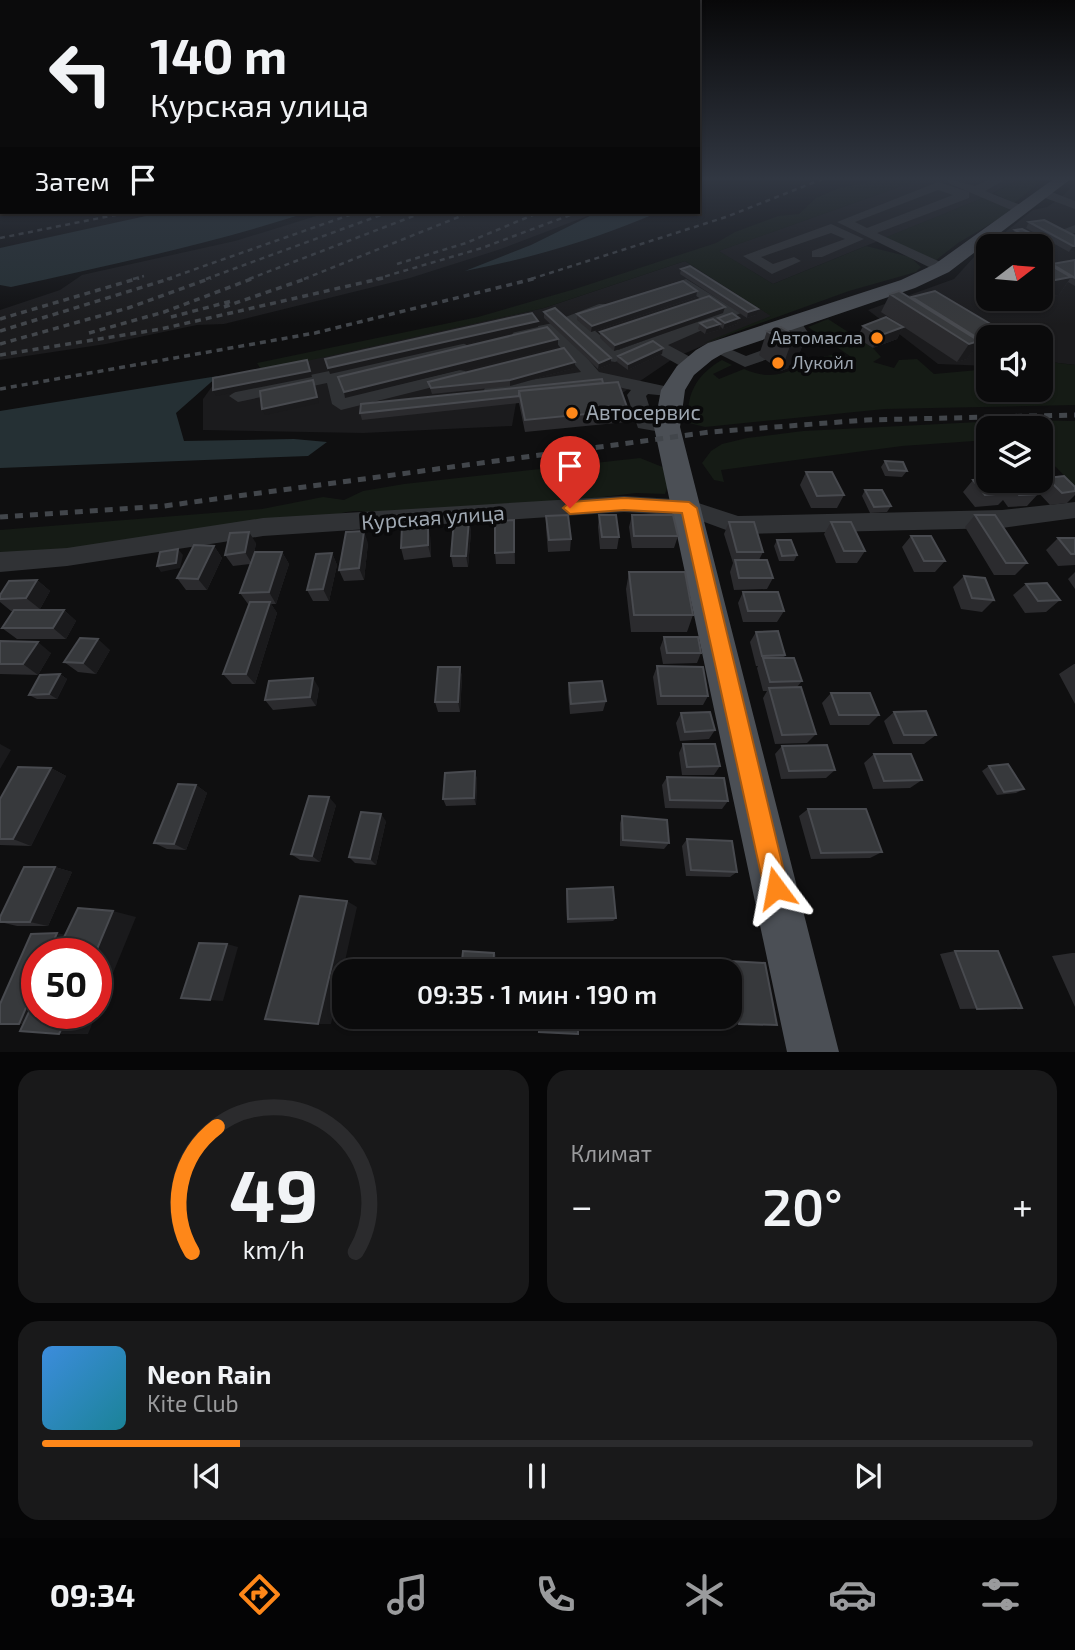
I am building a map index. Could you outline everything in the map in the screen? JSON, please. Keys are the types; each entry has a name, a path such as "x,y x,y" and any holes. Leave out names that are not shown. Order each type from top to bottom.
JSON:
{"main road":[{"path":"813,1052 689,508 667,426 667,405 671,393 690,364 716,348 908,284 942,268 998,227"}],"street":[{"path":"850,227 880,247 897,247 942,268"},
{"path":"817,254 884,227"},
{"path":"794,261 772,270 750,256 831,228 861,236"},
{"path":"683,306 708,298"},
{"path":"716,348 762,368 810,349 793,322"},
{"path":"238,396 553,328 593,376"},
{"path":"543,355 570,348"},
{"path":"335,376 341,404 477,371"},
{"path":"383,394 416,398 593,376 671,393"},
{"path":"643,387 636,395 645,422 667,426"},
{"name":"Курская улица","path":"0,562 67,557 263,527 624,504 689,508 737,525 1002,519 1075,510"}],"lane":[{"path":"622,302 570,318 599,335 615,357 733,313 686,283 648,295"},
{"path":"654,344 690,364"}],"shaded area":[{"path":"95,227 258,227 11,287 0,285 0,248"},
{"path":"280,227 558,227 410,278 224,324 197,325 106,344 0,360 0,310 60,290 82,275 235,241"},
{"path":"567,227 622,227 564,247 465,271 531,245"},
{"path":"748,227 786,227 719,251 773,284 866,246 910,257 921,267 916,272 849,291 704,343 771,316 685,261 544,308 262,371 257,363 478,317 716,243"},
{"path":"785,227 912,227 773,284 718,251"},
{"path":"911,227 985,227 935,261 884,238"},
{"path":"1012,227 1075,227 1075,365 1053,362 1053,325 976,325 976,365 938,364 868,310 954,279 976,255 976,312 1054,312 1054,234 1003,234"},
{"path":"685,261 772,316 674,358 621,394 516,403 512,426 363,433 203,430 203,399 218,378 544,308"},
{"path":"828,319 873,348 881,357 873,362 894,368 899,360 917,359 934,374 976,370 976,402 1053,402 1053,362 1075,365 1075,405 885,409 705,427 689,423 689,403 695,386 706,372 722,360 732,365 713,374 719,379 744,369 758,374 780,374 832,355 852,363 857,361 808,327"},
{"path":"218,376 176,413 184,441 294,439 327,442 308,456 0,468 0,411"},
{"path":"1053,421 1075,421 1075,487 1053,465"},
{"path":"976,422 976,441 902,446 721,470 724,482 714,480 702,463 711,451 722,444 803,431"},
{"path":"640,458 665,468 669,482 665,494 636,493 538,505 377,515 363,511 349,512 322,521 69,553 0,556 0,530 262,509 323,497 344,500 363,491 404,484"}],"building":[{"path":"1038,227 1058,227 1075,236 1075,246"},
{"path":"1022,229 1032,234 1022,234 1015,230"},
{"path":"1075,260 1075,278 1054,265"},
{"path":"690,266 758,309 748,312 681,269"},
{"path":"1054,267 1071,277 1054,280"},
{"path":"683,281 697,291 592,326 577,314"},
{"path":"899,291 976,339 976,342 969,344 890,294"},
{"path":"935,291 992,325 976,325 976,337 912,297"},
{"path":"709,296 725,307 615,345 600,332"},
{"path":"555,308 611,358 599,363 544,312"},
{"path":"532,313 538,321 328,368 325,359"},
{"path":"732,313 739,318 725,323 718,318"},
{"path":"886,317 903,327 879,336 863,326"},
{"path":"713,319 720,324 707,328 700,323"},
{"path":"547,327 558,339 344,392 338,377"},
{"path":"781,327 804,341 790,346 767,331"},
{"path":"653,341 663,348 628,364 618,356"},
{"path":"564,348 575,362 510,380 431,388 428,382"},
{"path":"307,360 310,371 213,390 213,378"},
{"path":"602,379 603,383 519,391 519,396 360,413 361,404"},
{"path":"313,380 317,397 262,409 260,391"},
{"path":"618,382 628,410 525,420 519,391"},
{"path":"885,461 903,462 907,471 889,470"},
{"path":"806,472 832,472 844,495 817,496"},
{"path":"1064,476 1075,487 1075,491 1062,493 1053,484 1053,477"},
{"path":"865,490 882,490 891,506 874,507"},
{"path":"568,515 571,539 549,540 546,516"},
{"path":"599,515 616,515 619,537 602,537"},
{"path":"632,515 673,515 678,536 634,536"},
{"path":"975,515 995,515 1027,563 1006,563"},
{"path":"454,520 469,520 466,556 451,556"},
{"path":"514,520 514,552 495,553 495,521"},
{"path":"729,522 754,522 763,552 737,552"},
{"path":"831,522 851,522 865,551 844,551"},
{"path":"428,523 428,545 401,548 402,526"},
{"path":"364,531 359,568 339,570 346,532"},
{"path":"249,532 245,552 225,555 230,533"},
{"path":"911,536 931,536 945,561 924,561"},
{"path":"1058,538 1075,538 1075,554 1071,554"},
{"path":"777,540 791,540 797,555 782,556"},
{"path":"194,545 214,546 198,579 177,578"},
{"path":"178,549 176,563 157,566 160,552"},
{"path":"255,552 282,552 269,592 240,593"},
{"path":"332,553 323,589 307,590 316,554"},
{"path":"735,560 767,560 773,578 739,578"},
{"path":"629,572 685,572 693,615 634,615"},
{"path":"964,576 985,578 994,600 972,598"},
{"path":"37,580 26,598 0,599 9,581"},
{"path":"1047,583 1060,600 1038,601 1026,584"},
{"path":"743,592 778,592 784,611 748,611"},
{"path":"250,602 270,602 246,674 223,674"},
{"path":"14,610 64,610 53,628 2,628"},
{"path":"778,631 785,655 762,656 756,632"},
{"path":"664,637 698,637 701,653 667,653"},
{"path":"80,638 98,639 83,663 64,662"},
{"path":"0,641 38,642 23,664 0,664"},
{"path":"763,658 794,658 802,681 770,682"},
{"path":"657,666 703,667 708,696 661,696"},
{"path":"438,667 460,667 458,702 435,702"},
{"path":"60,674 49,694 29,695 40,675"},
{"path":"313,678 310,697 265,700 269,681"},
{"path":"602,681 606,701 571,704 569,683"},
{"path":"801,687 816,734 782,735 769,688"},
{"path":"831,693 870,693 879,715 839,715"},
{"path":"926,711 936,735 904,735 894,712"},
{"path":"710,712 715,730 685,732 681,713"},
{"path":"683,744 715,744 720,766 687,767"},
{"path":"827,745 835,770 789,771 782,746"},
{"path":"874,754 911,754 922,780 884,781"},
{"path":"1008,764 1024,789 1004,792 989,766"},
{"path":"18,767 51,768 13,839 0,839 0,799"},
{"path":"475,771 474,798 443,799 445,773"},
{"path":"667,777 724,778 728,801 670,800"},
{"path":"178,784 196,785 174,844 154,843"},
{"path":"309,796 329,797 312,856 291,854"},
{"path":"808,809 866,809 882,852 821,853"},
{"path":"361,812 381,814 370,859 349,857"},
{"path":"622,816 667,820 669,843 623,840"},
{"path":"687,839 732,841 737,872 691,870"},
{"path":"24,867 55,867 30,922 0,922 0,917"},
{"path":"613,887 616,918 568,919 567,889"},
{"path":"300,896 347,901 318,1024 265,1019"},
{"path":"78,908 113,911 102,938 64,938"},
{"path":"57,933 55,938 29,938 31,934"},
{"path":"199,943 227,944 210,1000 181,998"},
{"path":"463,951 494,953 494,959 462,959"},
{"path":"955,951 998,951 1022,1008 977,1009"},
{"path":"21,957 19,1024 0,1024 0,1004"},
{"path":"742,962 765,963 777,1025 742,1024"},
{"path":"21,1029 61,1029 59,1034 20,1031"},
{"path":"539,1029 578,1029 578,1034 539,1032"}],"railway":[{"path":"0,238 55,227"},
{"path":"167,279 315,227"},
{"path":"206,279 348,227"},
{"path":"249,279 385,227"},
{"path":"304,279 433,227"},
{"path":"397,264 466,243 504,227"},
{"path":"376,279 482,248 538,227"},
{"path":"531,279 694,227"},
{"path":"133,279 144,276"},
{"path":"0,319 139,278"},
{"path":"0,331 172,278"},
{"path":"0,344 128,308 211,278"},
{"path":"89,333 164,312 254,278"},
{"path":"224,307 308,278"},
{"path":"0,355 161,329 383,278"},
{"path":"0,389 315,333 537,278"},
{"path":"171,317 232,301"},
{"path":"0,517 164,506 710,432 866,420 1075,415"}],"place":[{"name":"Автомасла","path":"877,338"},
{"name":"Лукойл","path":"778,363"},
{"name":"Автосервис","path":"572,413"}],"route":[{"path":"570,508 624,504 689,508 776,888"}]}
